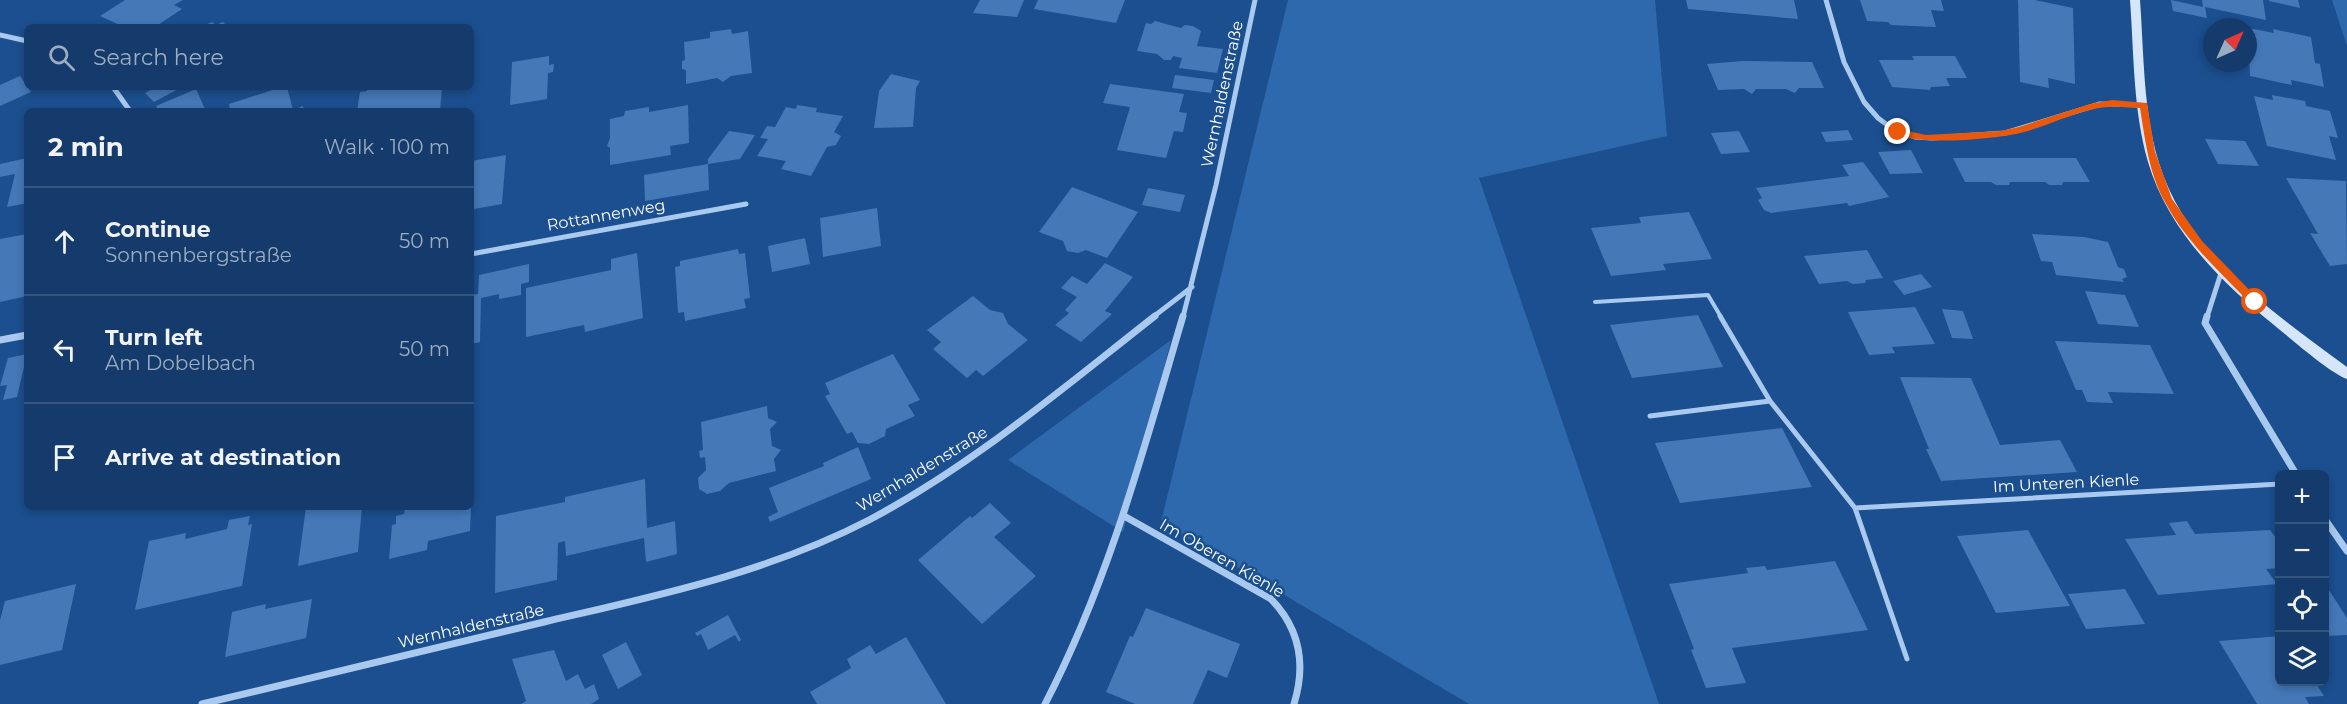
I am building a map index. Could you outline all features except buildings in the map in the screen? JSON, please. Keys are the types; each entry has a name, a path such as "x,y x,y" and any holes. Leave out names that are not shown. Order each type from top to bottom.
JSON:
{"street":[{"name":"Wernhaldenstraße","path":"202,704 706,584 800,551 868,519 933,483 995,441 1192,288 1255,0"},
{"path":"1826,0 1837,46 1867,108 1879,121 1898,132 1926,138 2001,134 2090,107 2112,103 2144,105"},
{"path":"2134,0 2151,152 2168,200 2199,244 2255,302 2347,374"},
{"path":"0,35 24,40"},
{"path":"115,90 128,108"},
{"name":"Rottannenweg","path":"474,253 746,204"},
{"path":"2222,269 2205,323 2294,470"},
{"path":"1045,704 1071,654 1098,590 1124,516 1192,288"},
{"path":"0,340 24,336"},
{"name":"Im Oberen Kienle","path":"1124,516 1271,599 1284,610 1296,635 1300,662 1300,690 1294,704"},
{"path":"2329,524 2347,551"}],"lane":[{"path":"1595,302 1708,295 1770,401 1855,508 1908,659"},
{"path":"1650,416 1770,401"},
{"name":"Im Unteren Kienle","path":"1855,508 2275,484"}],"shaded area":[{"path":"1288,0 1655,0 1667,136 1479,178 1659,704 1469,704 1161,522"},
{"path":"2332,0 2347,0 2347,46"},
{"path":"1171,340 1123,532 1008,460"}],"route":[{"path":"1898,132 1926,138 2001,134 2090,107 2112,103 2144,105 2151,152 2160,183 2168,200 2199,244 2255,302"}]}
